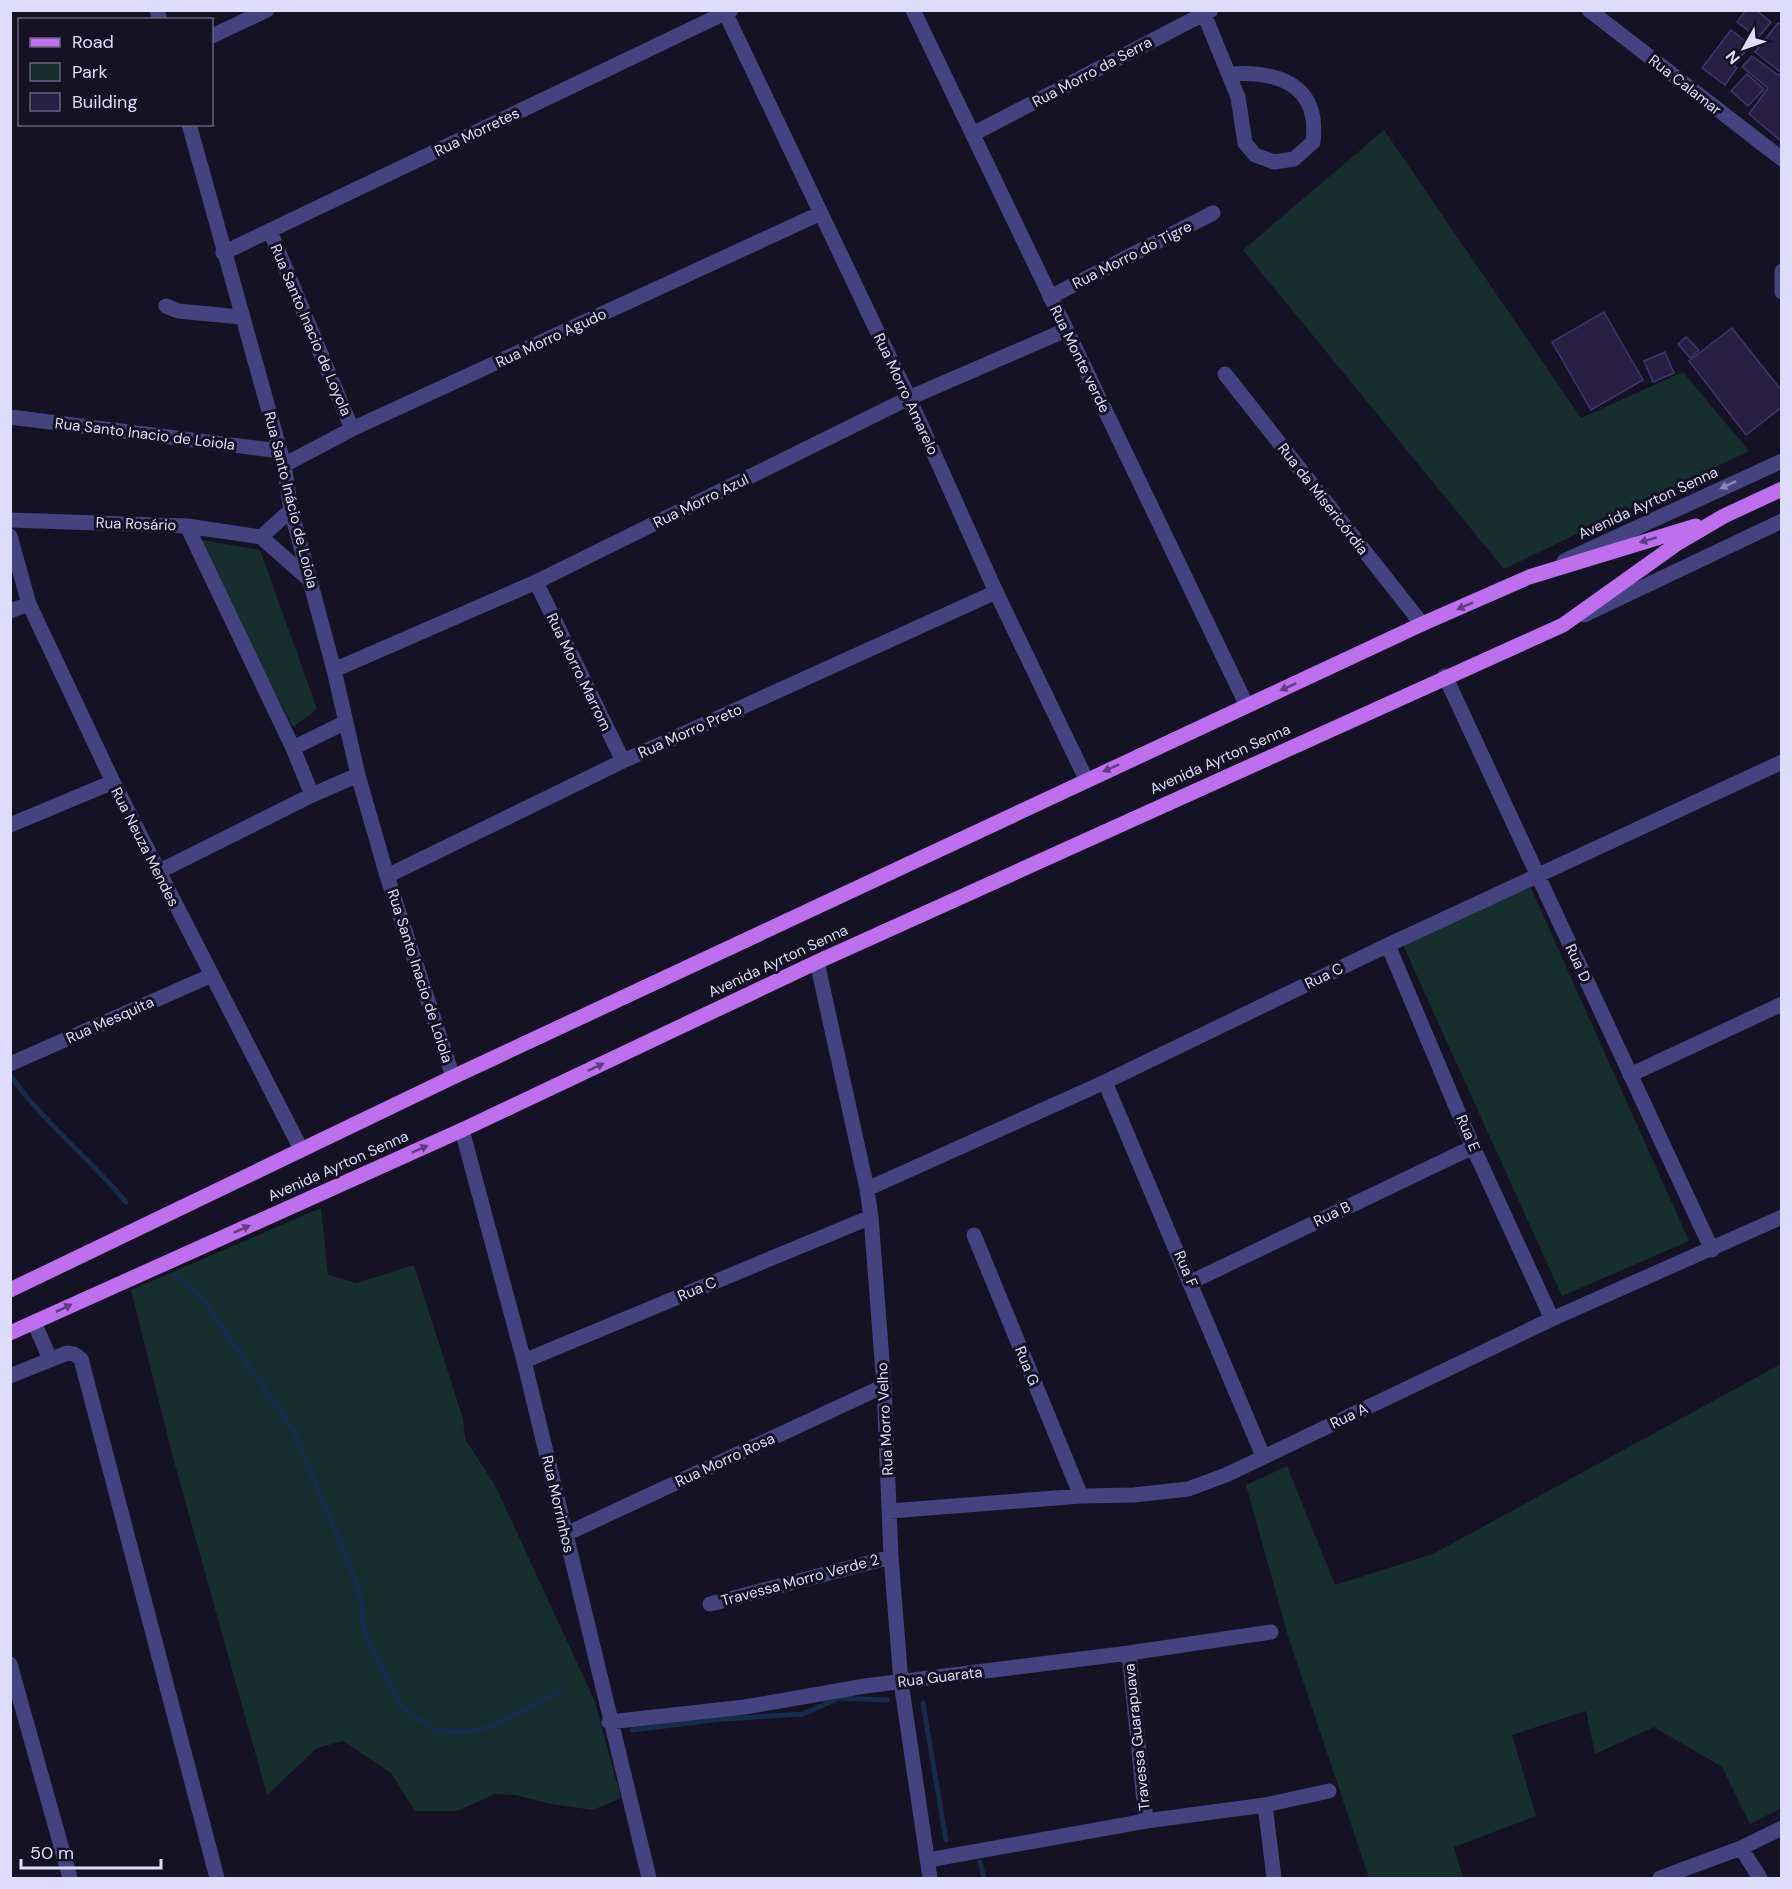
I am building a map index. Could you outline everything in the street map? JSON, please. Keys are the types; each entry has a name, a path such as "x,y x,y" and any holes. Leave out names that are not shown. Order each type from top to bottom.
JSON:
{"main road":[{"path":"1724,516 1782,489"},
{"name":"Avenida Ayrton Senna","path":"10,1290 453,1077 1086,779 1422,624 1529,577 1724,516"},
{"name":"Avenida Ayrton Senna","path":"10,1333 462,1130 817,962 1444,676 1563,625 1678,543 1724,516"}],"street":[{"path":"213,35 242,16 267,10"},
{"name":"Rua Monte verde","path":"913,10 1247,706"},
{"name":"Rua Calamar","path":"1589,10 1782,159"},
{"name":"Rua Morro Amarelo","path":"727,11 819,214 909,398 996,592 1086,779"},
{"name":"Rua Morretes","path":"223,253 727,11"},
{"path":"1207,12 1238,97 1245,143 1255,155 1274,162 1294,159 1313,142 1315,120 1301,93 1277,76 1256,73 1231,74"},
{"name":"Rua Morro da Serra","path":"973,134 1207,12"},
{"name":"Rua Santo Inácio de Loiola","path":"190,126 223,253 282,458 291,510 334,670 358,775 387,876"},
{"name":"Rua Morro do Tigre","path":"1050,297 1213,213"},
{"name":"Rua Morro Agudo","path":"282,458 352,429 819,214"},
{"name":"Rua Santo Inacio de Loyola","path":"270,231 352,429"},
{"path":"1782,271 1779,274 1782,292"},
{"path":"166,306 178,311 241,317"},
{"name":"Rua Morro Azul","path":"334,670 536,582 909,398 1066,330"},
{"name":"Rua da Misericórdia","path":"1225,374 1422,624"},
{"name":"Rua Santo Inacio de Loiola","path":"10,417 282,458"},
{"name":"Avenida Ayrton Senna","path":"1529,577 1782,461"},
{"path":"291,510 261,537 311,581"},
{"name":"Rua Rosário","path":"10,520 187,526 261,537"},
{"name":"Avenida Ayrton Senna","path":"1563,625 1782,521"},
{"path":"187,526 293,748 312,795"},
{"name":"Rua Neuza Mendes","path":"10,536 30,604 113,782 210,976 301,1149"},
{"name":"Rua Morro Marrom","path":"536,582 623,761"},
{"name":"Rua Morro Preto","path":"387,876 623,761 996,592"},
{"path":"10,611 30,604"},
{"name":"Rua D","path":"1444,676 1712,1250"},
{"path":"293,748 346,722"},
{"name":"Rua C","path":"867,1189 1105,1082 1388,945 1782,762"},
{"path":"158,872 312,795 358,775"},
{"path":"10,825 113,782"},
{"name":"Rua Santo Inacio de Loiola","path":"387,876 453,1077"},
{"name":"Rua E","path":"1388,945 1473,1147 1552,1319"},
{"name":"Rua Morro Velho","path":"817,962 867,1189 871,1217 884,1386 891,1557 901,1682 930,1878"},
{"name":"Rua Mesquita","path":"10,1064 210,976"},
{"path":"1630,1075 1782,1004"},
{"name":"Rua F","path":"1105,1082 1263,1456"},
{"name":"Rua Morrinhos","path":"462,1130 524,1361 609,1722 649,1878"},
{"name":"Rua B","path":"1191,1282 1473,1147"},
{"name":"Rua C","path":"524,1361 871,1217"},
{"name":"Rua A","path":"890,1511 1081,1496 1134,1495 1188,1488 1226,1475 1552,1319 1782,1217"},
{"name":"Rua G","path":"974,1235 1081,1496"},
{"path":"34,1322 50,1359"},
{"path":"10,1376 67,1353 74,1354 81,1359 217,1878"},
{"name":"Rua Morro Rosa","path":"566,1534 884,1386"},
{"name":"Travessa Morro Verde 2","path":"710,1604 891,1557"},
{"name":"Rua Guarata","path":"609,1722 745,1707 815,1693 1129,1653 1271,1632"},
{"name":"Travessa Guarapuava","path":"1129,1653 1146,1821"},
{"path":"10,1664 70,1878"},
{"path":"928,1860 1146,1821 1265,1805 1329,1791"},
{"path":"1265,1805 1274,1878"},
{"path":"1660,1878 1741,1848 1782,1828"},
{"path":"1741,1848 1760,1878"}],"green space":[{"path":"1384,130 1581,418 1683,372 1749,451 1504,569 1243,250"},
{"path":"196,539 260,550 317,709 293,727"},
{"path":"1530,886 1689,1241 1562,1296 1403,945"},
{"path":"321,1208 328,1275 357,1283 414,1265 463,1419 465,1439 495,1485 595,1702 621,1798 593,1810 551,1804 516,1795 495,1794 457,1811 415,1811 391,1773 343,1741 317,1748 267,1795 174,1461 131,1290"},
{"path":"1781,1364 1781,1808 1750,1824 1722,1767 1654,1727 1595,1754 1586,1711 1512,1735 1536,1816 1454,1847 1463,1878 1369,1878 1288,1636 1246,1485 1287,1466 1335,1585 1433,1554"}],"building":[{"path":"1746,10 1756,10 1771,22 1758,38 1737,22"},
{"path":"1778,23 1782,25 1782,68 1779,71 1755,52"},
{"path":"1731,30 1750,45 1734,66 1737,68 1725,85 1702,68"},
{"path":"1752,56 1778,75 1782,72 1781,141 1749,114 1768,88 1742,67"},
{"path":"1747,74 1764,89 1748,106 1731,91"},
{"path":"1604,312 1643,380 1591,410 1552,342"},
{"path":"1732,328 1782,391 1782,407 1746,435 1689,361"},
{"path":"1686,337 1699,350 1690,358 1678,344"},
{"path":"1665,352 1674,373 1653,382 1644,361"}],"waterway":[{"path":"10,1075 51,1124 126,1202"},
{"path":"176,1275 203,1299 293,1430 358,1586 365,1634 401,1706 435,1731 470,1732 493,1726 561,1690"},
{"path":"632,1730 722,1719 803,1714 839,1698 887,1700"},
{"path":"923,1703 946,1840"},
{"path":"980,1862 984,1878"}]}
